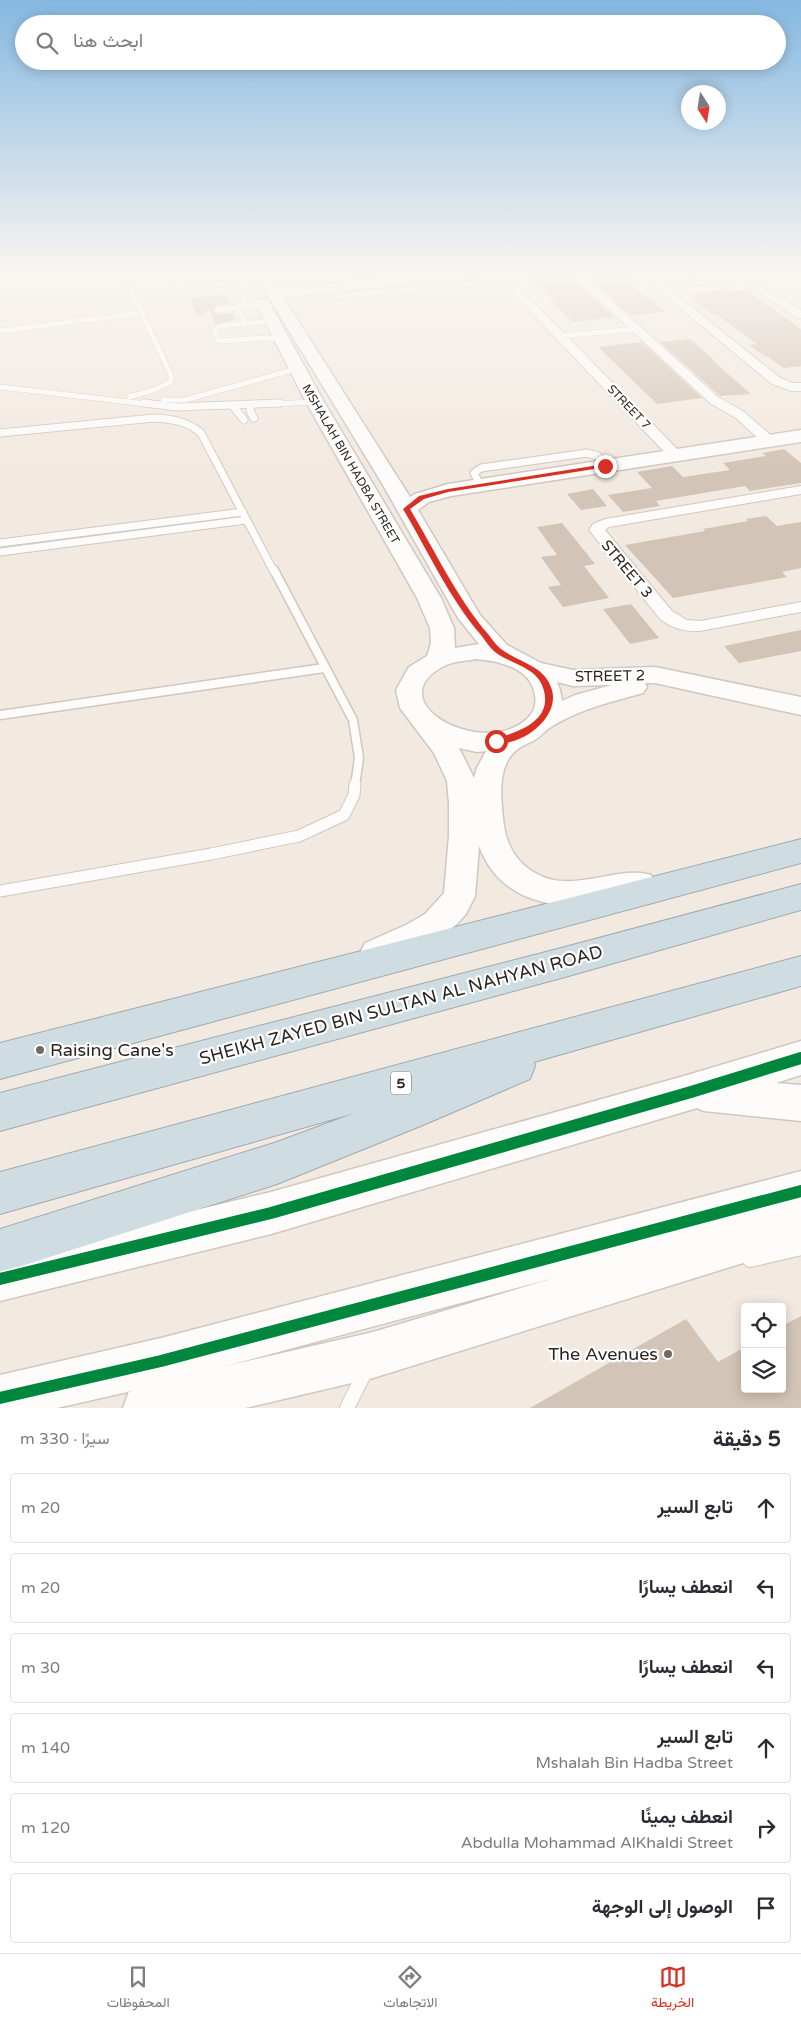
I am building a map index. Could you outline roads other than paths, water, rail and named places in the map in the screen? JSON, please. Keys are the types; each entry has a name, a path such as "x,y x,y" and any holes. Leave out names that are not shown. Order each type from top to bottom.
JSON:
{"highway":[{"path":"0,1061 801,851"},
{"name":"SHEIKH ZAYED BIN SULTAN AL NAHYAN ROAD","path":"0,1112 801,897"},
{"name":"5","path":"0,1193 801,971"},
{"path":"0,1251 277,1163 409,1112 611,1025"}],"street":[{"name":"MSHALAH BIN HADBA STREET","path":"280,339 296,369 429,598 442,628 444,643 438,658"},
{"name":"MSHALAH BIN HADBA STREET","path":"288,339 393,485 470,618 498,650 523,663"},
{"name":"STREET 7","path":"563,339 675,455"},
{"path":"645,339 714,400 740,415 768,440"},
{"path":"723,339 776,381 792,387 801,387"},
{"path":"393,485 405,490 448,490 801,436"},
{"path":"406,509 422,498 448,490"},
{"name":"STREET 3","path":"801,490 604,523 598,526 597,530 666,615 676,622 688,626 700,626 801,606"},
{"path":"513,738 479,742 461,740 431,728 417,717 410,704 409,690 413,677 424,666 438,658 456,653 476,651 496,653 523,663 542,678 548,690 550,701 546,713 539,724 513,738 497,753 488,772 487,822 496,856 508,870 524,882 544,890 565,893 626,887 713,873"},
{"name":"STREET 2","path":"523,663 574,678 640,674 668,677 801,706"},
{"name":"STREET 2","path":"539,724 584,701 603,694 642,685 687,682"},
{"path":"302,983 404,942 441,920 453,907 460,893 464,811 462,783 457,769 431,728"},
{"path":"0,1279 271,1213 691,1092 801,1058"},
{"path":"691,1092 801,1103"},
{"path":"0,1398 161,1361 801,1191"},
{"path":"146,1408 373,1355 698,1262 801,1224"}],"lane":[{"path":"129,397 154,390 171,382 171,375 154,339"},
{"path":"219,339 226,342 229,339"},
{"path":"0,382 171,401 185,400 296,369"},
{"path":"0,388 177,407 315,402"},
{"path":"251,405 250,410 254,418"},
{"path":"233,406 244,420"},
{"path":"0,433 134,419 171,419 185,422 201,433 353,720 359,758 354,795 344,815 299,836 211,854 0,891"},
{"path":"0,543 244,516"},
{"path":"0,552 244,516"},
{"path":"37,538 37,547"},
{"path":"0,715 324,668"},
{"path":"735,1265 801,1248"},
{"path":"347,1408 358,1389 373,1355"}],"place":[{"name":"Raising Cane's","path":"40,1050"},
{"name":"The Avenues","path":"668,1354"}]}
